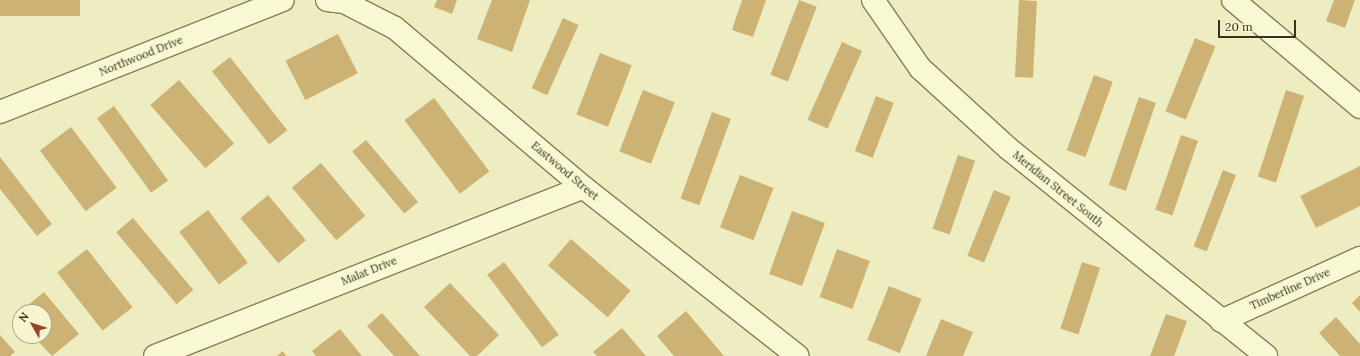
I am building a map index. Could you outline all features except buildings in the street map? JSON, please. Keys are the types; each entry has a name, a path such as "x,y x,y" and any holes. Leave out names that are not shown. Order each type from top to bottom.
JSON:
{"street":[{"name":"Northwood Drive","path":"1,109 283,0"},
{"name":"Eastwood Street","path":"327,0 344,2 395,28 582,186 798,356"},
{"name":"Meridian Street South","path":"873,0 920,68 986,129 1266,356"},
{"path":"1233,0 1360,108"},
{"name":"Malat Drive","path":"155,356 582,186"},
{"name":"Timberline Drive","path":"1221,321 1360,258"}]}
